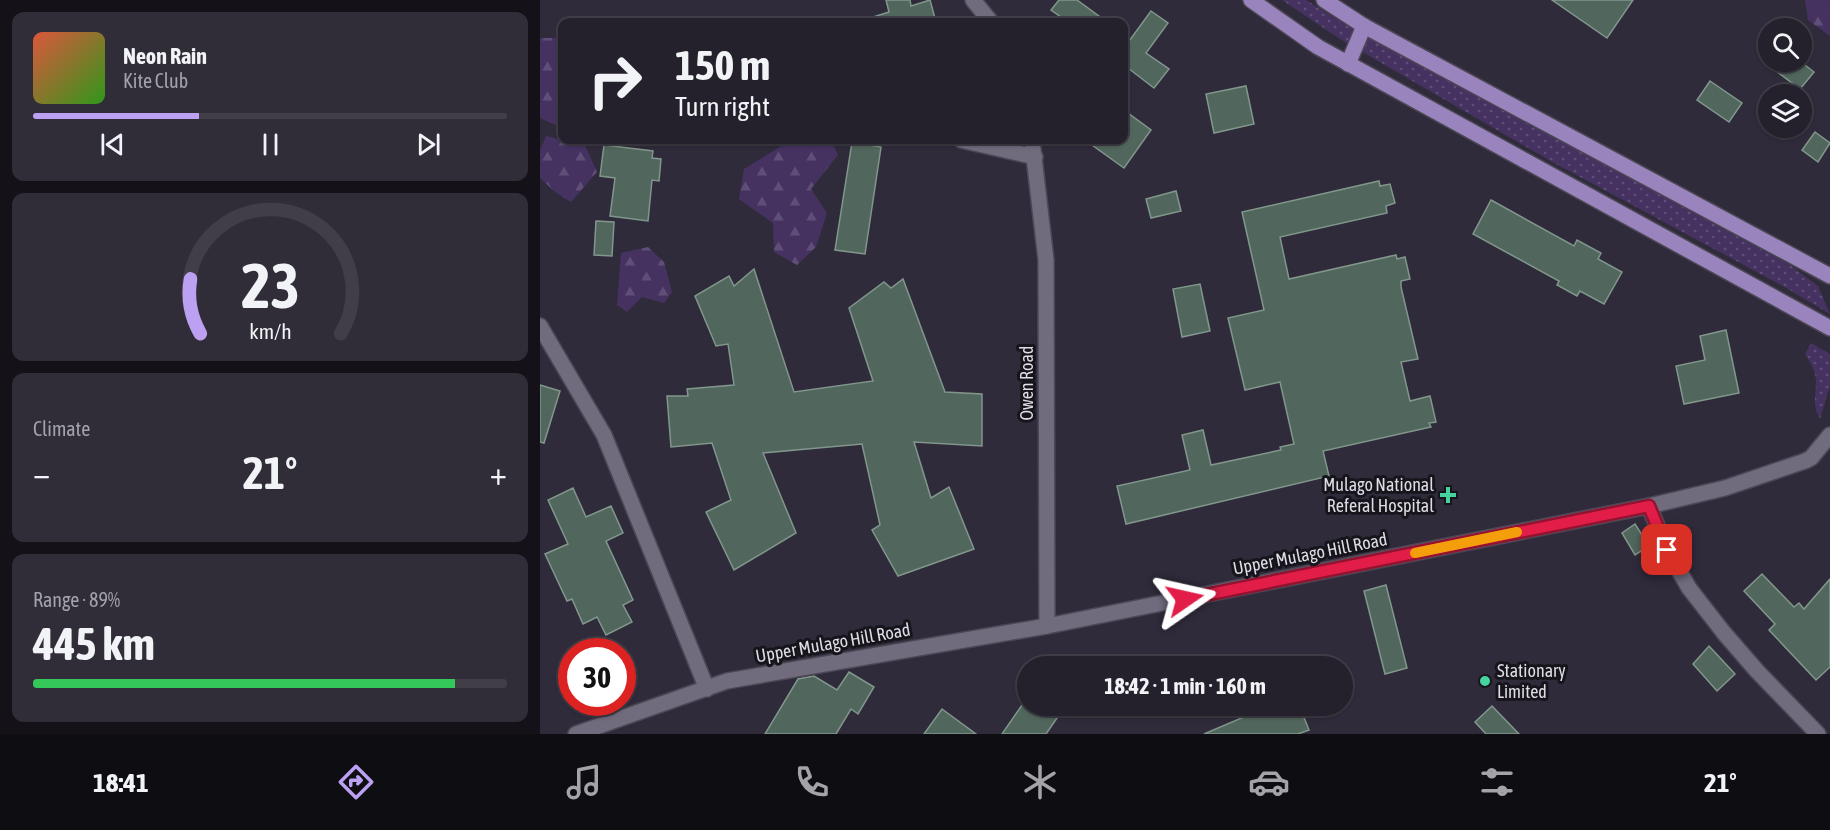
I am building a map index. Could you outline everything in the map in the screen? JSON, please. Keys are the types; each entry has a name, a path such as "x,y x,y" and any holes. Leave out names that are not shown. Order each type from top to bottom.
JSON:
{"main road":[{"path":"1251,0 1318,47 1348,64 1830,328"},
{"path":"1324,0 1364,26 1830,276"},
{"path":"1348,64 1364,26"}],"street":[{"path":"973,0 988,18"},
{"path":"978,144 1035,157"},
{"name":"Owen Road","path":"1033,144 1046,260 1047,626"},
{"path":"540,326 604,435 707,689"},
{"name":"Upper Mulago Hill Road","path":"576,734 727,681 1047,626 1649,506 1725,488 1811,458 1830,435"},
{"path":"1649,506 1667,550 1689,588 1757,671 1818,734"}],"green space":[{"path":"1282,0 1306,0 1348,26 1790,265 1818,286 1830,314 1783,286 1556,164 1340,39"},
{"path":"1805,0 1830,0 1830,36 1812,23 1812,18 1808,18"},
{"path":"540,38 558,38 558,126 540,118"},
{"path":"546,136 558,139 558,144 585,145 597,172 571,202 555,192 540,178 540,151"},
{"path":"785,144 833,144 838,155 811,189 827,213 816,247 797,265 774,252 773,223 739,199 744,169"},
{"path":"648,247 664,262 672,292 664,303 642,297 627,312 617,305 621,253"},
{"path":"1811,343 1830,354 1830,386 1820,419 1815,405 1815,374 1805,354"}],"building":[{"path":"886,0 910,0 911,6 930,0 935,18 870,18 889,12"},
{"path":"1059,0 1077,0 1102,18 1062,18 1051,10"},
{"path":"1552,0 1633,0 1607,38"},
{"path":"1151,11 1168,23 1146,53 1169,69 1154,88 1128,68 1128,43"},
{"path":"1777,72 1814,72 1804,84 1793,84"},
{"path":"1710,81 1742,103 1729,122 1697,100"},
{"path":"1246,86 1254,124 1214,133 1206,94"},
{"path":"1128,113 1151,130 1124,168 1091,144 1128,144"},
{"path":"1815,132 1830,143 1818,162 1802,150"},
{"path":"852,144 881,147 865,254 835,250"},
{"path":"604,145 653,151 652,158 661,159 659,181 652,180 648,221 610,216 615,178 600,176"},
{"path":"1379,181 1380,186 1390,184 1395,203 1386,206 1387,213 1280,237 1289,279 1396,255 1397,259 1405,257 1410,279 1401,281 1401,287 1418,359 1401,362 1410,401 1430,396 1436,422 1429,423 1431,427 1323,451 1329,476 1126,524 1117,486 1190,470 1182,435 1203,430 1211,465 1281,450 1280,447 1294,444 1280,382 1245,390 1228,318 1264,310 1242,212"},
{"path":"1176,191 1181,211 1151,218 1146,199"},
{"path":"1491,200 1574,246 1577,240 1601,253 1598,259 1622,272 1604,304 1580,291 1577,296 1557,285 1559,281 1473,234"},
{"path":"596,221 614,222 612,256 594,255"},
{"path":"754,269 794,392 873,381 849,308 884,282 891,288 903,279 945,392 982,394 982,446 914,442 931,498 949,487 974,549 898,576 872,530 880,525 862,444 763,453 796,533 734,570 706,512 731,500 712,443 671,447 667,396 688,396 687,389 734,385 728,344 716,346 695,296 729,276 734,286"},
{"path":"1200,284 1210,331 1182,337 1173,289"},
{"path":"1726,330 1739,393 1684,404 1676,366 1705,360 1700,336"},
{"path":"540,385 560,391 544,443 540,442"},
{"path":"573,488 586,517 611,506 623,533 606,541 633,600 623,605 632,622 606,635 597,617 583,624 572,599 567,601 545,554 568,544 548,500"},
{"path":"1635,524 1649,546 1635,555 1622,533"},
{"path":"1762,574 1794,607 1799,603 1804,609 1830,579 1830,667 1816,680 1769,630 1775,624 1744,591"},
{"path":"1386,585 1407,668 1385,674 1364,591"},
{"path":"1709,646 1735,674 1717,691 1693,664"},
{"path":"849,672 874,687 858,714 851,709 836,734 765,734 798,679 814,676 837,690"},
{"path":"1492,706 1519,734 1486,734 1475,722"},
{"path":"942,709 976,734 924,734"},
{"path":"1017,712 1017,716 1058,716 1046,734 1002,734"},
{"path":"1246,716 1303,716 1309,730 1298,734 1204,734"}],"slow traffic":[{"path":"1415,553 1517,532"}],"place":[{"name":"Mulago National Referal Hospital","path":"1448,495"},
{"name":"Stationary Limited","path":"1485,681"}],"route":[{"path":"1185,599 1649,506 1667,550"}]}
